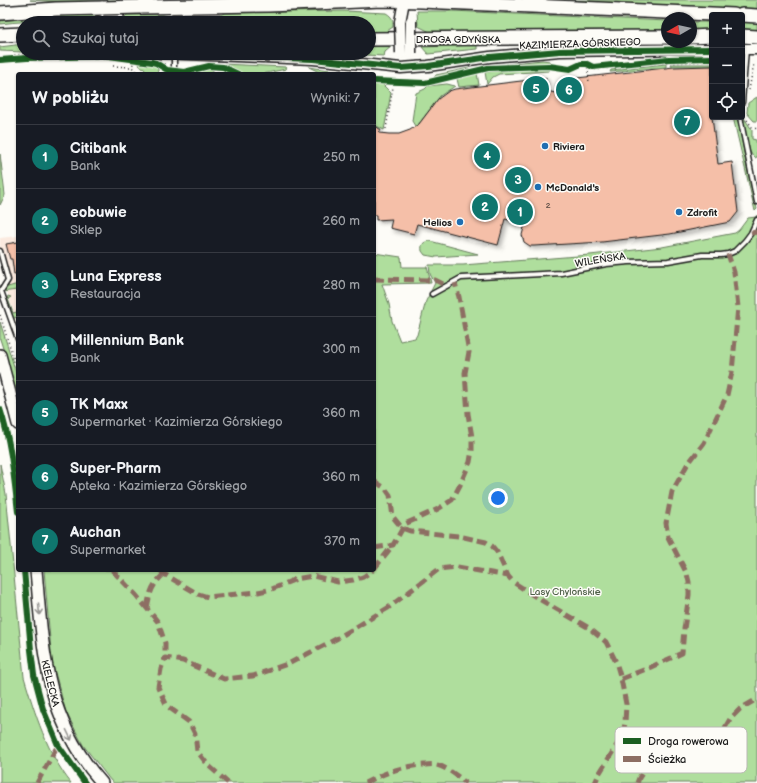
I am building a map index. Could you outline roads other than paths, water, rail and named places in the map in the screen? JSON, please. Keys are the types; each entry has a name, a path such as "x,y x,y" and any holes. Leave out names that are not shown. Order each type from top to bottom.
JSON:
{"main road":[{"path":"0,13 56,9 269,5 381,0 421,0 709,14"},
{"path":"745,15 757,16"},
{"path":"0,35 16,34"},
{"path":"697,36 709,36"},
{"path":"745,36 757,36"},
{"name":"DROGA GDYŃSKA","path":"376,39 661,37"},
{"path":"0,355 15,395"},
{"name":"KIELECKA","path":"36,572 44,655 53,695 60,717 76,749 102,783"}],"street":[{"path":"404,1 411,22 412,67"},
{"path":"401,68 400,22 404,1"},
{"path":"745,49 757,49"},
{"name":"KAZIMIERZA GÓRSKIEGO","path":"323,60 401,68 490,57 560,51 709,50"}],"lane":[{"path":"174,60 174,72"},
{"path":"743,120 757,202"},
{"name":"WILEŃSKA","path":"432,294 461,278 561,273 606,264 668,261 702,255 728,254 735,251 743,244 751,233 757,220"},
{"path":"0,251 8,276 8,280 1,291 1,295 16,334"}],"place":[{"name":"TK Maxx","path":"536,89"},
{"name":"Super-Pharm","path":"569,90"},
{"name":"Auchan","path":"687,122"},
{"name":"Riviera","path":"545,146"},
{"name":"Millennium Bank","path":"487,156"},
{"name":"Luna Express","path":"518,180"},
{"name":"McDonald's","path":"538,187"},
{"name":"eobuwie","path":"485,207"},
{"name":"Citibank","path":"520,212"},
{"name":"Zdrofit","path":"679,212"},
{"name":"Helios","path":"460,222"}],"park label":[{"name":"Lasy Chylońskie","path":"565,591"}]}
